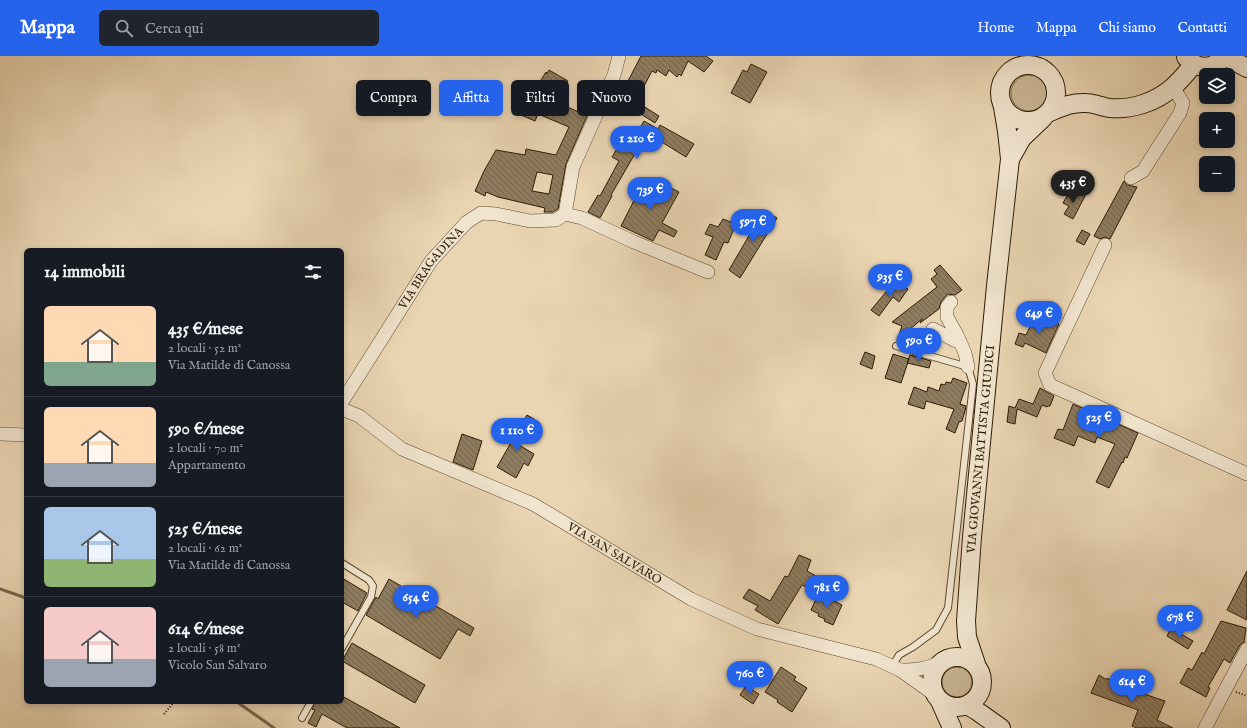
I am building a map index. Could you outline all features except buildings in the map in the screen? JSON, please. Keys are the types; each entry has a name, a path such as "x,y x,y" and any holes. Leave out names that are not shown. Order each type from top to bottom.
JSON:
{"main road":[{"path":"1087,103 1048,70 1030,65 1021,66 1017,63 1007,74 1001,87 1001,101 1004,108 1009,115 1025,122 1034,121 1074,103 1087,103 1110,108 1129,108 1145,104 1159,97 1173,87 1190,60 1205,67 1211,67 1225,56 1247,68"},
{"path":"1046,115 1053,107 1057,97 1056,87 1048,70"},
{"name":"VIA GIOVANNI BATTISTA GIUDICI","path":"982,689 982,676 976,664 967,637 966,621 977,482 1010,159 1008,131 1004,108"},
{"name":"VIA GIOVANNI BATTISTA GIUDICI","path":"1010,159 1022,138 1046,115"},
{"name":"VIA GIOVANNI BATTISTA GIUDICI","path":"952,728 932,687 932,679 937,667 944,661 960,637 966,621"},
{"path":"944,661 954,657 962,657 970,659 976,664"},
{"path":"938,698 948,706 966,706 974,701 982,689"},
{"path":"982,689 990,713 999,726"},
{"path":"966,706 999,726"},
{"path":"957,728 960,716 966,706"}],"street":[{"path":"619,56 614,76 573,167 565,214 582,218 634,242 708,272"},
{"path":"1130,178 1143,171 1180,114 1183,103 1173,87"},
{"name":"VIA BRAGADINA","path":"344,399 431,261 467,222 481,213 496,214 530,221 556,220 565,214"},
{"path":"1105,244 1045,373 1050,385 1247,474"},
{"path":"950,302 947,307 947,317 960,342 968,367"},
{"path":"933,329 960,342"},
{"name":"VIA SAN SALVARO","path":"344,410 359,416 402,449 533,504 691,599 758,629 876,659 896,668 938,698"},
{"path":"0,434 24,435"},
{"path":"1205,728 1247,649"},
{"name":"VIA SAN SALVARO","path":"896,668 918,670 944,661"}],"lane":[{"path":"896,346 968,367 973,384 948,608 936,630 913,647 899,655 896,668"},
{"path":"344,564 369,580 373,586 371,597 344,644"},
{"path":"302,718 310,704"}],"path":[{"path":"164,714 172,704"}],"shaded area":[{"path":"1033,75 1042,80 1046,86 1046,100 1042,106 1033,111 1025,111 1016,106 1012,100 1011,89 1016,80 1022,76"},
{"path":"957,667 968,671 972,682 968,693 957,697 946,693 942,682 946,671"}],"waterway":[{"path":"0,589 24,597"},
{"path":"240,704 274,728"}]}
